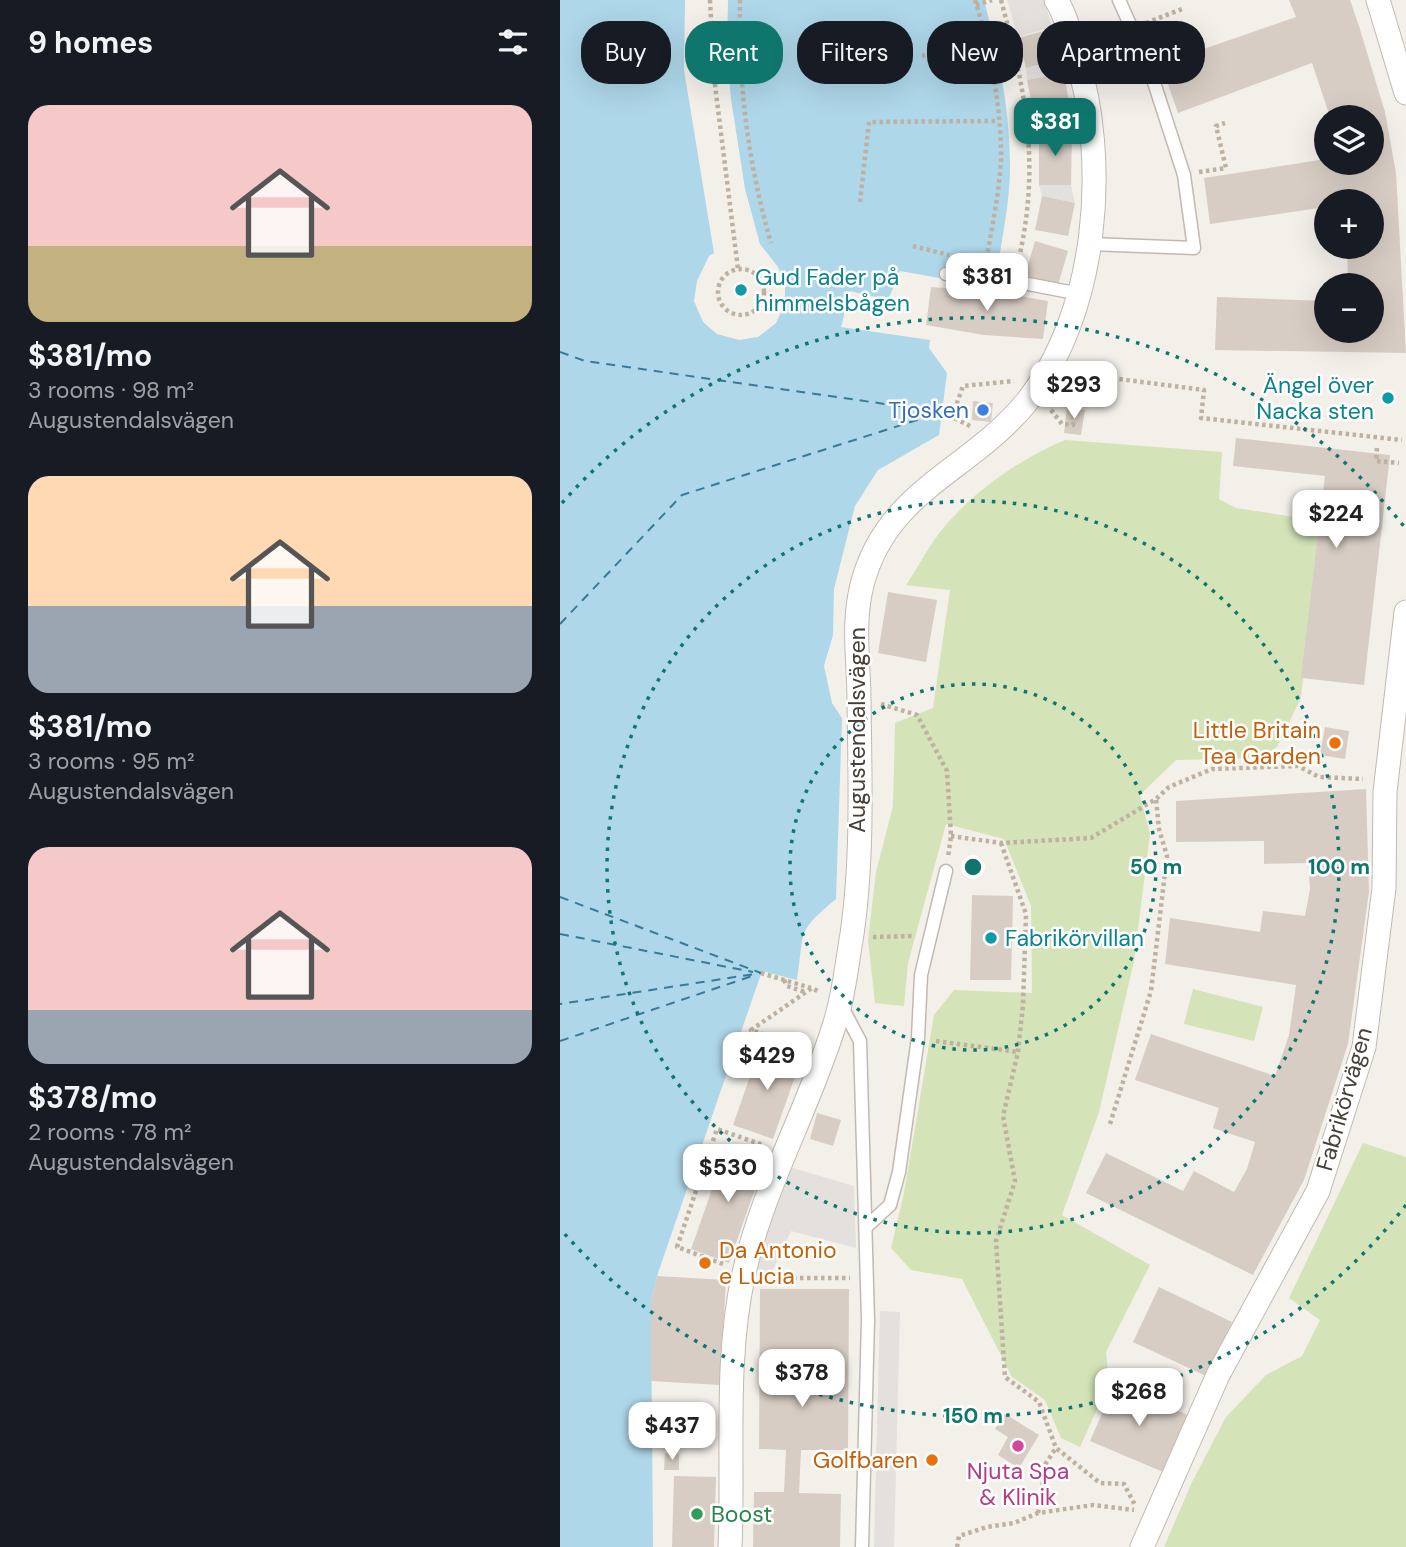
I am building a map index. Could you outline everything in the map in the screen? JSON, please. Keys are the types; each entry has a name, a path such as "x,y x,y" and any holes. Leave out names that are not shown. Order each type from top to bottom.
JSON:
{"street":[{"name":"Augustendalsvägen","path":"730,1547 736,1324 744,1271 784,1153 836,1022 831,998 851,937 857,837 859,696 855,624 862,584 874,549 894,518 917,495 964,461 1026,402 1062,344 1080,294 1090,244 1092,176 1087,90 1056,0"},
{"path":"1378,0 1406,93"},
{"name":"Fabrikörvägen","path":"1142,1547 1218,1375 1318,1191 1364,1048 1384,888 1384,805 1398,750 1406,612"}],"lane":[{"path":"1119,0 1129,21"},
{"path":"1090,244 1194,248 1184,175 1155,84"},
{"path":"946,274 1013,281 1080,294"},
{"path":"866,1227 890,1205 899,1172 918,1038 920,975 946,871"},
{"path":"831,998 860,1041 867,1278 862,1547"}],"path":[{"path":"709,0 714,77 738,269"},
{"path":"740,0 741,95 755,186 771,243"},
{"path":"980,21 975,3 992,0"},
{"path":"1001,0 1020,68 1031,140 1027,212 1013,281"},
{"path":"1153,21 1182,9"},
{"path":"922,56 927,55"},
{"path":"974,261 985,263 998,197 1001,157 992,84"},
{"path":"860,202 869,122 997,121"},
{"path":"1184,175 1226,168 1216,126 1225,123"},
{"path":"914,246 961,258"},
{"path":"738,269 748,270 762,282 763,300 751,314 733,315 719,303 718,285 730,271 738,269"},
{"path":"1068,381 1073,373 1204,390 1201,418 1402,440"},
{"path":"952,417 963,386 1027,380"},
{"path":"1055,404 1050,411 1062,424 1073,425 1074,414"},
{"path":"942,412 981,432"},
{"path":"1377,448 1376,461 1399,463"},
{"path":"871,701 917,715 947,771 951,836 946,871"},
{"path":"879,707 911,709"},
{"path":"951,836 1001,843 1091,838 1156,799 1169,787 1212,769 1298,766 1319,777 1371,779"},
{"path":"1110,1124 1151,991 1167,856 1159,829 1156,799"},
{"path":"1001,843 1026,914 1023,1004 1018,1052 1003,1116 1015,1181 996,1241 1005,1377 1039,1402 1056,1448 1100,1483 1124,1484 1137,1511"},
{"path":"851,937 930,935"},
{"path":"761,973 812,988 831,998"},
{"path":"784,980 787,986 806,992"},
{"path":"812,988 751,1030 822,1055"},
{"path":"918,1038 1018,1052"},
{"path":"784,1153 717,1129 677,1247 766,1279 867,1278"},
{"path":"1038,1513 1046,1463 1056,1448"},
{"path":"1133,1523 1142,1500"},
{"path":"957,1547 958,1536 987,1527 1014,1523 1038,1513 1093,1505 1137,1511"}],"green space":[{"path":"1065,440 1222,452 1219,499 1236,508 1320,521 1301,698 1277,747 1261,758 1176,760 1140,795 1150,834 1134,961 1099,1112 1062,1215 1150,1265 1106,1352 1109,1383 1080,1447 1061,1438 1045,1400 1012,1377 962,1279 911,1270 891,1248 904,1193 934,1015 954,990 1032,993 1031,906 1004,839 946,824 908,963 904,1006 875,1003 868,940 876,872 893,806 895,723 933,708 950,590 906,585 929,547 957,512 1016,466"},
{"path":"1193,989 1263,1007 1254,1041 1184,1024"},
{"path":"1363,1143 1406,1157 1406,1547 1164,1547 1192,1482 1226,1417 1266,1375 1302,1356 1320,1320 1289,1298"}],"shaded area":[{"path":"1007,0 1044,0 1050,21 1037,21 1037,31 1023,36 1023,21 1013,21"},
{"path":"1037,65 1037,78 1027,80 1026,68"},
{"path":"1070,108 1072,131 1039,131 1038,114"},
{"path":"1039,185 1071,185 1075,203 1042,196"},
{"path":"779,1164 854,1186 856,1248 791,1231 770,1276 744,1265"},
{"path":"880,1311 900,1312 894,1547 874,1547"}],"water":[{"path":"560,0 984,0 989,21 927,21 927,84 1003,84 1010,160 1006,217 997,273 947,266 945,279 900,271 888,300 850,291 841,327 930,340 929,348 947,373 939,435 878,470 855,506 834,589 833,635 824,666 832,703 842,718 836,899 814,919 804,934 797,980 762,971 657,1276 651,1302 653,1547 560,1547"}],"pier":[{"path":"685,0 728,0 728,21 685,21 685,76 684,70"},
{"path":"686,84 730,84 745,189 760,244 778,267 785,284 785,304 776,323 758,337 739,340 717,334 703,322 694,301 697,281 709,256 714,253"}],"building":[{"path":"1289,0 1350,0 1383,105 1326,105 1312,63 1178,113 1168,84 1205,84 1205,49 1296,17"},
{"path":"1037,33 1037,65 1026,68 1023,37"},
{"path":"1037,78 1037,84 1066,84 1070,108 1034,115 1027,80"},
{"path":"1384,109 1396,173 1406,353 1215,350 1217,297 1314,301 1314,343 1384,343 1384,273 1348,273 1347,259 1384,259 1384,189 1314,189 1314,209 1210,224 1204,178 1314,161 1314,175 1384,175"},
{"path":"1039,131 1072,131 1071,185 1039,185"},
{"path":"1042,196 1075,203 1068,236 1035,230"},
{"path":"1035,241 1068,251 1058,285 1025,275"},
{"path":"931,287 989,291 1048,301 1043,339 984,335 926,325"},
{"path":"973,401 993,403 991,422 972,420"},
{"path":"1067,408 1085,410 1081,435 1064,433"},
{"path":"1236,438 1390,455 1364,685 1301,678 1325,476 1233,466"},
{"path":"888,592 937,600 926,662 878,653"},
{"name":"Little Britain Tea Garden","path":"1325,727 1349,731 1345,759 1320,755"},
{"path":"1366,789 1369,892 1348,1044 1304,1180 1253,1275 1086,1193 1106,1153 1183,1191 1194,1171 1234,1192 1247,1169 1255,1142 1213,1128 1219,1108 1135,1080 1151,1034 1275,1076 1289,1035 1296,985 1165,964 1170,918 1260,932 1263,911 1305,916 1310,889 1308,863 1264,864 1264,841 1176,842 1176,801"},
{"name":"Fabrikörvillan","path":"972,895 1013,896 1011,980 970,980"},
{"path":"761,1045 801,1060 773,1139 733,1125"},
{"path":"817,1113 841,1120 833,1146 810,1139"},
{"path":"728,1144 766,1158 729,1263 691,1249"},
{"path":"657,1276 726,1280 720,1385 651,1381 651,1302"},
{"path":"1159,1287 1232,1322 1206,1376 1133,1342"},
{"path":"760,1289 849,1289 848,1450 801,1450 799,1493 841,1494 840,1547 753,1547 754,1492 784,1492 786,1450 759,1449"},
{"path":"1115,1384 1188,1415 1163,1472 1090,1441"},
{"name":"Njuta Spa & Klinik","path":"1005,1414 1039,1435 1019,1468 998,1455 1008,1437 995,1429"},
{"path":"665,1453 679,1454 679,1470 664,1470"},
{"path":"674,1476 716,1477 714,1547 672,1547"}],"ferry route":[{"path":"560,352 585,361 941,412"},
{"path":"560,624 682,495 942,412"},
{"path":"560,897 761,973 560,1004"},
{"path":"560,934 753,972"},
{"path":"560,1041 755,975"}],"place":[{"name":"Gud Fader på himmelsbågen","path":"741,290"},
{"name":"Ängel över Nacka sten","path":"1388,398"},
{"name":"Tjosken","path":"983,410"},
{"name":"Little Britain Tea Garden","path":"1335,743"},
{"name":"Fabrikörvillan","path":"991,938"},
{"name":"Da Antonio e Lucia","path":"705,1263"},
{"name":"Njuta Spa & Klinik","path":"1018,1446"},
{"name":"Golfbaren","path":"932,1460"},
{"name":"Boost","path":"697,1514"}]}
